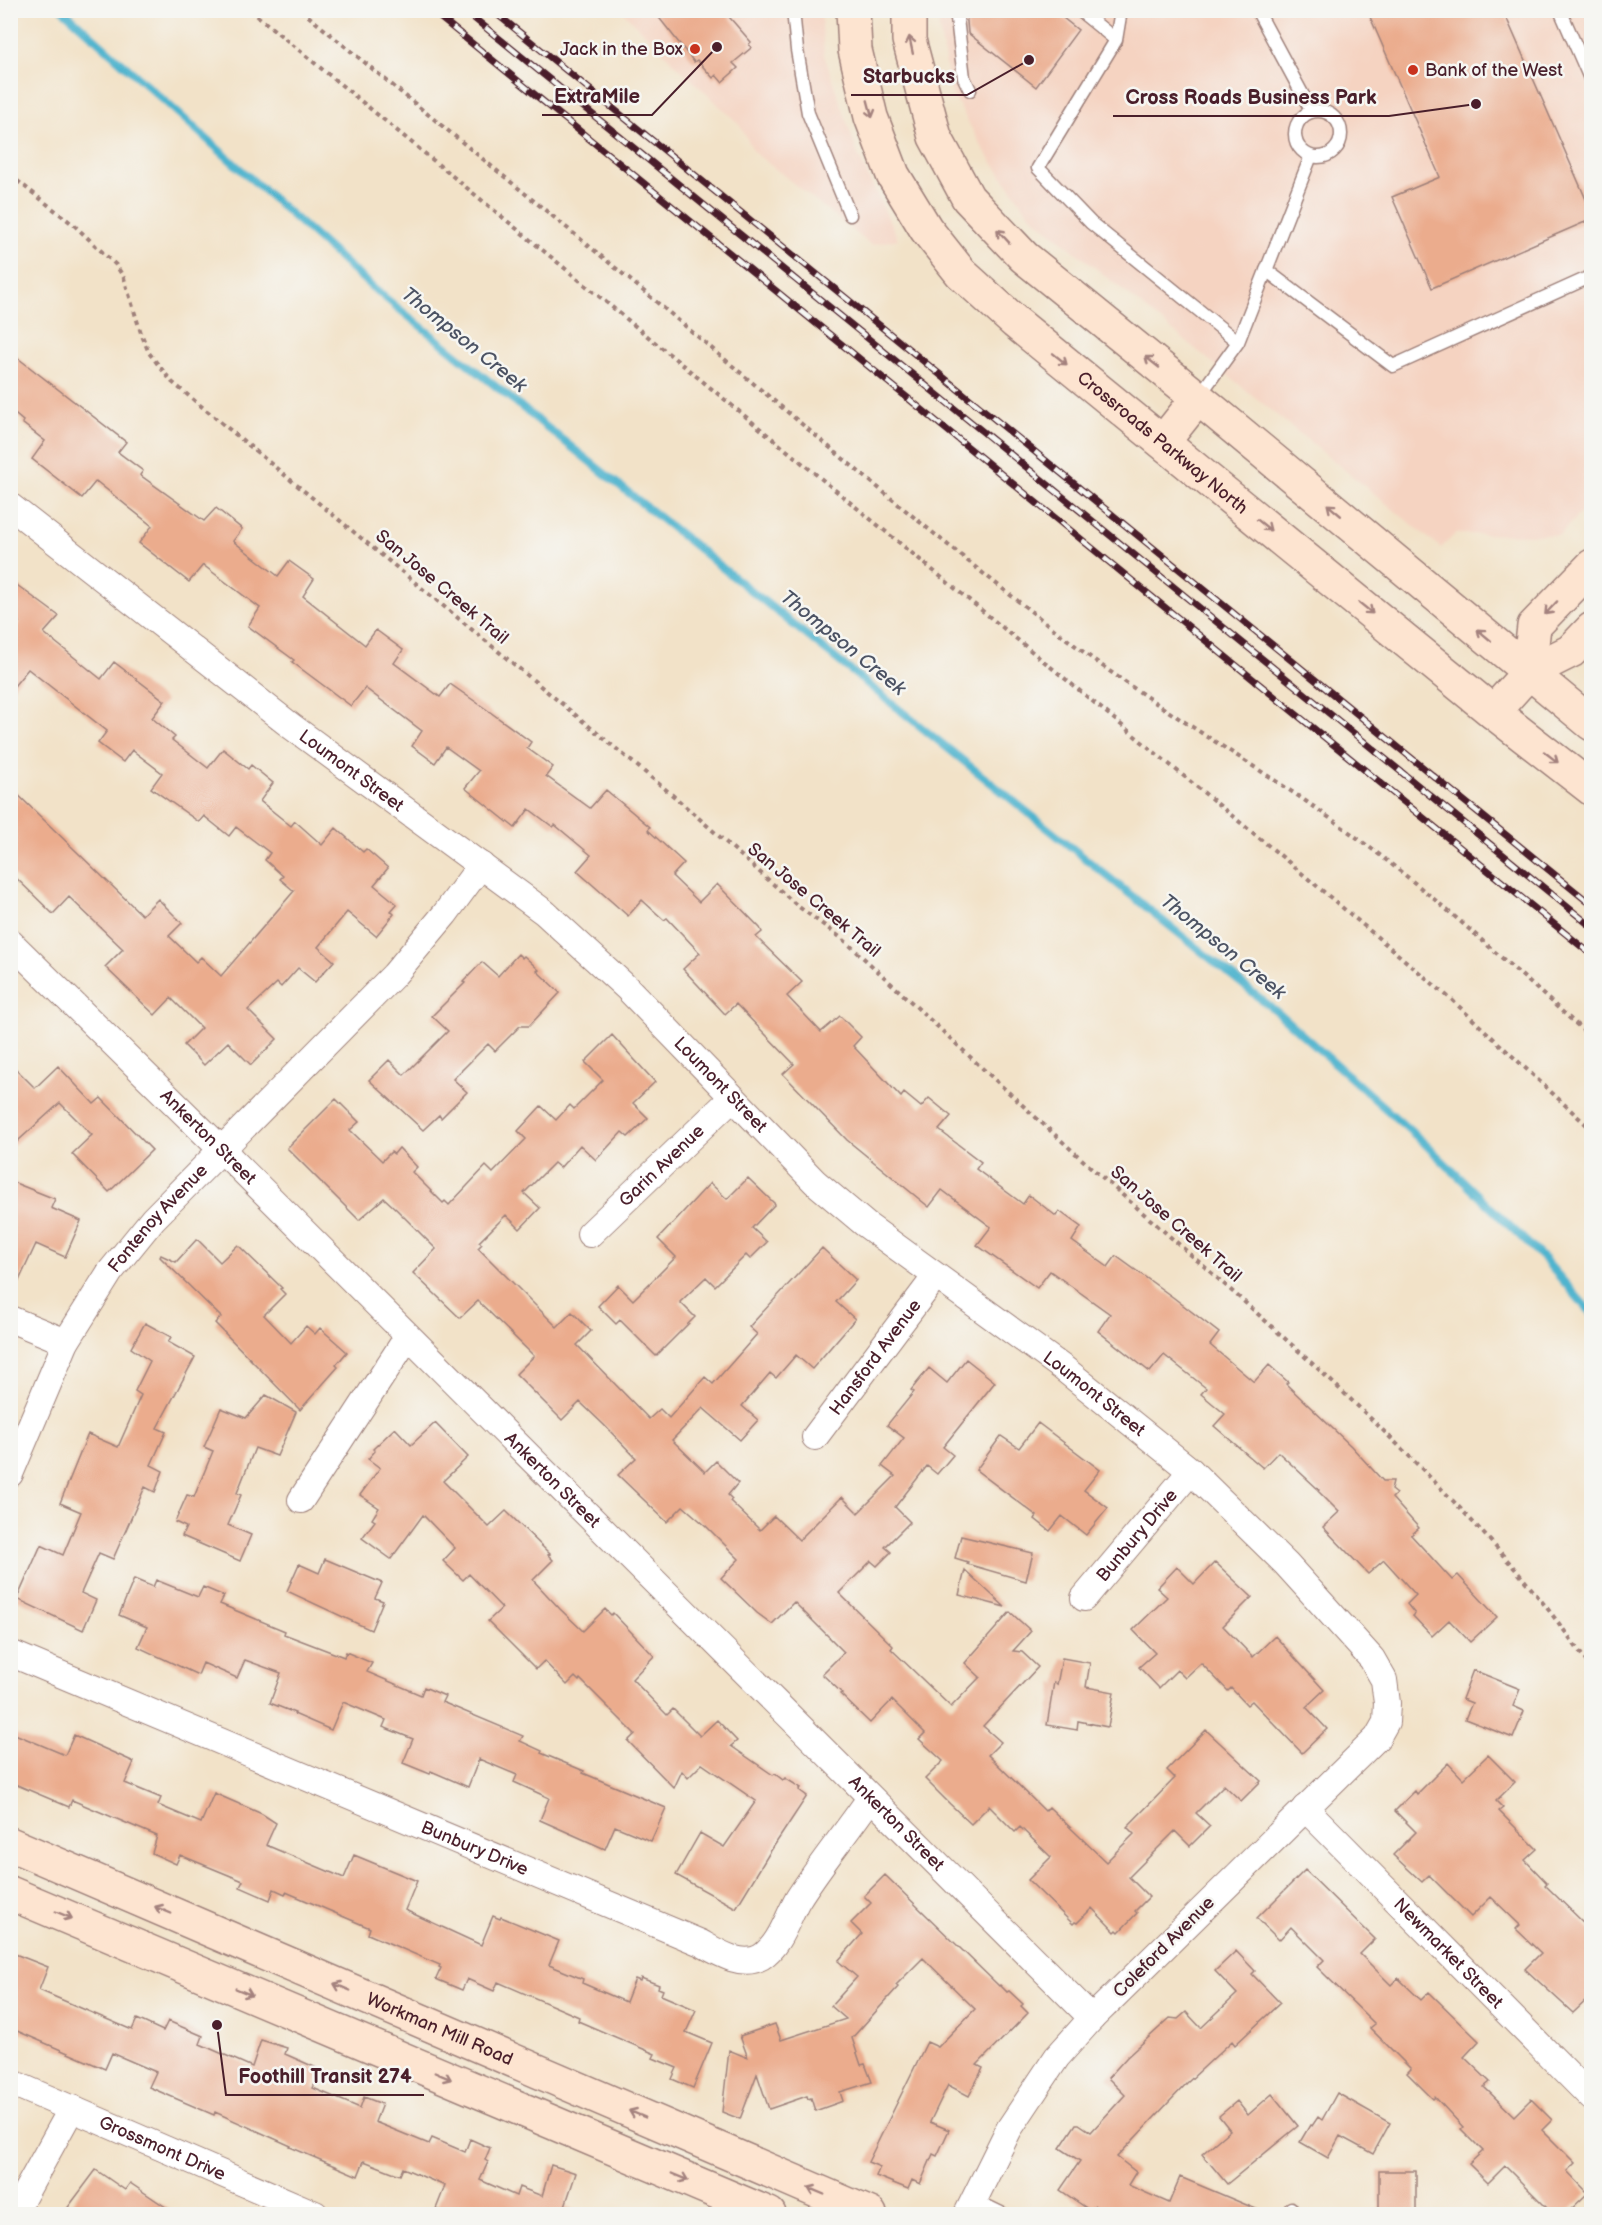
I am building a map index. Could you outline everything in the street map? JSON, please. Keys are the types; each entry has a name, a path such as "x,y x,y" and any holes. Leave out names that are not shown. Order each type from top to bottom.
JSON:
{"street":[{"name":"Crossroads Parkway North","path":"853,10 855,50 871,117 893,175 926,229 961,273 1015,322 1493,712 1592,789"},
{"path":"909,10 909,40 934,136 968,198 1023,257 1198,398 1592,724"},
{"path":"1163,442 1198,398"},
{"name":"Loumont Street","path":"10,506 291,726 544,912 628,989 815,1182 865,1224 1063,1368 1191,1471 1286,1564 1372,1659 1384,1680 1387,1703"},
{"path":"1529,672 1534,626 1592,566"},
{"path":"1493,712 1529,672 1571,651 1592,629"},
{"name":"Fontenoy Avenue","path":"10,1474 66,1342 110,1272 146,1227 394,975 445,914 481,865"},
{"name":"Ankerton Street","path":"10,942 221,1149 1092,2018"},
{"name":"Garin Avenue","path":"590,1234 732,1098"},
{"name":"Hansford Avenue","path":"815,1437 936,1276"},
{"path":"10,1319 66,1342"},
{"path":"301,1500 408,1336"},
{"name":"Bunbury Drive","path":"1084,1598 1191,1471"},
{"name":"Bunbury Drive","path":"10,1653 741,1961 759,1958 772,1947 798,1899 870,1798"},
{"name":"Coleford Avenue","path":"971,2207 1009,2128 1057,2057 1092,2018 1377,1738 1386,1722 1387,1703"},
{"name":"Newmarket Street","path":"1305,1808 1592,2098"},
{"name":"Workman Mill Road","path":"10,1844 870,2214"},
{"path":"10,1893 769,2214"},
{"name":"Grossmont Drive","path":"10,2082 315,2214"},
{"path":"10,2214 23,2197 72,2108"}],"lane":[{"path":"793,10 797,50 808,113 850,215"},
{"path":"956,10 963,78 970,90"},
{"path":"1079,10 1116,40"},
{"path":"1120,10 1116,40 1038,168 1091,223 1238,342"},
{"path":"1257,10 1312,112"},
{"path":"1560,10 1592,84"},
{"path":"1320,111 1334,118 1341,131 1338,146 1333,152 1318,157 1311,156 1299,147 1295,133 1300,120 1312,112 1320,111"},
{"path":"1198,398 1238,342 1311,156"},
{"path":"1266,270 1393,366 1592,276"},
{"path":"971,2207 1003,2214"}],"path":[{"path":"250,10 1286,860 1452,1000 1592,1130"},
{"path":"301,10 634,284 793,419 1057,631 1145,696 1310,803 1367,845 1592,1038"},
{"name":"San Jose Creek Trail","path":"10,175 75,226 116,265 124,278 149,353 172,382 676,798 799,907 844,940 1098,1173 1239,1297 1380,1427 1457,1504 1539,1597 1592,1670"}],"shaded area":[{"path":"940,10 1591,11 1591,502 1559,535 1455,534 1441,548 1030,215 982,147 951,91 939,29"},
{"path":"622,11 821,11 824,55 858,155 898,239 871,245 754,152 739,124"}],"building":[{"path":"653,10 723,10 751,42 749,44 751,48 733,63 738,68 722,82 716,75 713,78 697,60 694,62"},
{"path":"966,10 1053,10 1078,30 1036,87 968,33"},
{"path":"1367,10 1503,10 1592,213 1592,219 1432,288 1392,197 1440,177"},
{"path":"10,352 126,442 118,452 143,471 140,475 204,521 216,508 242,529 233,541 278,576 289,561 314,579 303,596 365,645 376,630 403,650 394,663 440,697 450,684 531,742 527,748 553,767 546,776 590,808 606,790 650,827 648,830 684,863 672,876 699,902 717,884 760,928 762,932 756,937 802,982 787,996 821,1032 840,1016 861,1037 853,1046 901,1097 904,1093 921,1107 929,1098 951,1116 939,1130 981,1162 976,1169 1023,1204 1029,1195 1056,1216 1059,1211 1081,1227 1072,1241 1108,1267 1116,1256 1174,1298 1219,1333 1210,1345 1254,1382 1269,1365 1383,1481 1393,1481 1391,1490 1396,1494 1392,1498 1419,1528 1411,1535 1452,1580 1458,1575 1497,1617 1470,1642 1449,1620 1432,1636 1413,1616 1415,1614 1407,1604 1416,1595 1384,1560 1368,1574 1323,1527 1339,1512 1319,1490 1278,1452 1263,1468 1214,1426 1225,1414 1201,1394 1206,1388 1164,1355 1150,1372 1098,1331 1110,1314 1050,1271 1037,1288 977,1245 991,1227 942,1190 929,1207 847,1140 783,1074 794,1064 736,1004 725,1014 683,969 700,953 667,918 664,920 642,900 628,916 577,871 591,855 555,825 553,827 529,809 515,828 465,788 479,771 446,747 435,763 412,746 422,731 365,688 351,706 248,626 260,608 203,565 189,582 139,543 152,526 96,481 82,498 32,459 45,441 10,410"},
{"path":"10,580 59,616 44,633 101,679 114,662 165,701 152,718 175,737 172,740 208,768 223,749 248,769 251,765 273,783 260,801 291,826 295,821 322,845 336,828 363,852 366,849 388,868 374,885 397,904 391,911 394,914 376,936 347,912 318,947 334,961 315,982 298,968 281,987 277,983 248,1010 277,1039 251,1065 228,1042 204,1065 184,1045 201,1028 171,998 155,1015 105,967 123,949 69,897 53,914 11,873 10,787 142,915 158,899 182,923 169,936 196,962 201,957 221,976 294,891 280,879 283,876 265,860 270,853 236,827 229,836 204,816 199,822 151,788 162,773 132,750 123,762 98,743 107,731 28,669 10,691 10,633 19,622 10,615"},
{"path":"518,954 522,958 524,956 560,993 529,1026 520,1026 495,1051 488,1044 453,1079 467,1092 441,1118 439,1115 423,1130 369,1080 389,1060 404,1075 448,1031 432,1016 465,983 463,982 482,962 498,976"},
{"path":"612,1035 655,1082 633,1103 648,1118 628,1137 622,1132 596,1160 580,1145 560,1168 554,1163 524,1193 540,1208 520,1229 506,1215 479,1242 482,1244 478,1248 557,1327 572,1312 591,1331 577,1345 649,1419 660,1409 669,1418 705,1377 713,1384 757,1334 749,1327 822,1248 856,1280 836,1302 855,1319 812,1369 796,1355 776,1378 770,1373 742,1406 758,1420 740,1440 703,1408 672,1440 705,1472 716,1461 738,1483 728,1495 732,1499 730,1501 760,1530 774,1516 799,1540 842,1497 858,1513 895,1476 882,1466 904,1438 887,1425 914,1392 911,1390 929,1368 947,1383 966,1359 995,1382 943,1447 953,1455 937,1474 927,1466 895,1507 910,1522 885,1547 891,1552 877,1566 871,1561 839,1593 893,1646 891,1649 951,1707 980,1677 965,1663 1010,1612 1031,1631 1013,1651 1022,1652 1038,1667 983,1726 1001,1742 988,1755 1045,1811 1049,1807 1106,1862 1134,1834 1127,1827 1175,1778 1167,1770 1206,1730 1261,1781 1241,1801 1224,1785 1196,1813 1210,1826 1190,1846 1175,1831 1129,1877 1149,1897 1119,1932 1117,1930 1115,1932 1092,1908 1077,1923 1073,1924 1028,1880 1051,1857 1020,1827 1015,1832 989,1806 971,1824 950,1804 925,1779 943,1761 919,1739 925,1733 892,1700 870,1723 840,1694 842,1693 822,1674 844,1652 794,1602 772,1624 757,1613 721,1578 739,1559 706,1526 683,1506 667,1522 618,1475 636,1458 604,1425 580,1402 562,1420 516,1374 534,1356 478,1301 460,1318 413,1273 436,1249 396,1209 384,1198 359,1220 287,1148 336,1099 359,1122 350,1130 382,1161 399,1148 417,1167 412,1172 443,1203 445,1201 449,1205 486,1166 493,1173 526,1139 518,1131 541,1106 556,1120 570,1105 574,1109 603,1080 585,1062"},
{"path":"10,1063 35,1088 58,1066 94,1104 101,1098 152,1150 109,1192 72,1154 92,1135 60,1103 10,1148"},
{"path":"748,1178 775,1204 752,1228 767,1242 750,1259 746,1255 715,1286 706,1277 680,1302 695,1317 656,1356 620,1320 616,1324 598,1306 618,1285 633,1300 676,1257 658,1239 710,1183 727,1199"},
{"path":"10,1181 55,1199 51,1208 81,1221 65,1257 36,1244 10,1300"},
{"path":"197,1239 220,1262 238,1245 282,1288 280,1289 285,1294 264,1315 291,1343 306,1326 315,1334 320,1328 347,1352 336,1365 338,1367 300,1410 215,1323 221,1317 160,1257 161,1255 176,1262"},
{"path":"145,1323 171,1337 168,1342 195,1357 157,1428 166,1432 151,1465 163,1471 155,1492 145,1487 113,1559 99,1553 81,1593 96,1600 83,1630 17,1599 41,1545 63,1555 81,1512 60,1503 88,1434 118,1447 141,1395 135,1391 150,1361 131,1348"},
{"path":"266,1395 296,1412 277,1456 255,1448 237,1493 241,1495 228,1525 251,1535 240,1561 182,1536 186,1527 175,1522 187,1495 194,1497 213,1451 204,1447 221,1408 246,1418"},
{"path":"435,1423 468,1457 443,1481 489,1527 506,1511 550,1554 548,1555 553,1560 533,1580 560,1609 583,1631 605,1609 611,1615 613,1613 654,1656 632,1679 667,1715 673,1709 700,1736 717,1720 737,1741 731,1746 773,1775 783,1780 785,1778 801,1788 799,1790 807,1796 736,1908 676,1875 700,1833 724,1847 756,1801 702,1764 688,1778 682,1771 674,1788 628,1741 635,1734 580,1679 579,1681 575,1677 567,1685 544,1661 536,1669 488,1621 502,1608 469,1574 463,1580 443,1561 455,1548 423,1515 391,1559 362,1538 375,1521 372,1519 379,1508 360,1495 380,1468 368,1459 375,1451 373,1449 395,1428 411,1445"},
{"path":"1038,1423 1100,1470 1084,1490 1108,1508 1086,1535 1062,1516 1050,1531 1035,1519 1037,1516 976,1470 1001,1436 1019,1448"},
{"path":"961,1536 1033,1553 1026,1581 967,1564 968,1562 955,1558"},
{"path":"325,1559 382,1583 375,1598 383,1601 371,1630 287,1591 299,1564 319,1573"},
{"path":"1215,1562 1252,1597 1223,1626 1253,1657 1275,1636 1324,1690 1306,1707 1327,1729 1302,1753 1252,1701 1247,1705 1231,1688 1228,1691 1201,1663 1185,1678 1177,1670 1159,1688 1139,1667 1155,1653 1133,1630 1167,1597 1157,1588 1177,1567 1194,1584"},
{"path":"965,1570 1005,1607 959,1595"},
{"path":"134,1579 153,1587 156,1580 198,1597 203,1587 224,1596 220,1604 285,1631 284,1634 344,1657 346,1652 372,1663 367,1672 421,1695 424,1687 445,1696 442,1702 523,1736 520,1741 542,1751 541,1753 666,1808 651,1841 615,1826 605,1849 540,1820 549,1798 514,1782 517,1775 479,1759 468,1787 431,1771 430,1774 403,1763 413,1739 383,1727 386,1720 343,1702 331,1730 294,1714 270,1703 281,1673 245,1660 237,1678 203,1663 198,1675 138,1647 147,1627 119,1615"},
{"path":"1062,1658 1090,1663 1086,1687 1114,1692 1108,1727 1078,1721 1077,1730 1047,1725 1054,1682 1057,1685"},
{"path":"1473,1670 1520,1689 1513,1706 1524,1711 1513,1738 1465,1719 1472,1703 1462,1699"},
{"path":"10,1732 65,1755 74,1735 134,1762 125,1783 161,1798 158,1805 201,1823 214,1793 262,1814 276,1823 266,1845 344,1878 354,1855 417,1881 405,1910 481,1945 493,1916 500,1919 501,1917 559,1941 549,1965 583,1979 582,1983 626,2002 635,1979 640,1981 641,1978 659,1985 658,1988 663,1990 661,1995 696,2010 686,2032 712,2043 693,2088 672,2079 677,2068 653,2058 655,2054 578,2021 579,2017 498,1982 494,1991 467,1979 462,1990 436,1979 440,1965 368,1934 370,1928 286,1892 285,1894 274,1889 270,1900 240,1887 243,1881 180,1855 176,1864 152,1853 157,1836 72,1800 69,1807 10,1782"},
{"path":"1488,1755 1515,1782 1496,1801 1503,1808 1499,1811 1537,1849 1525,1860 1547,1883 1545,1885 1592,1931 1592,1995 1573,2013 1525,1969 1541,1953 1516,1929 1520,1925 1491,1897 1471,1917 1429,1875 1422,1882 1393,1855 1416,1832 1395,1811 1415,1791 1417,1794 1448,1763 1463,1779"},
{"path":"1305,1870 1375,1939 1360,1954 1391,1985 1398,1978 1421,2000 1429,1992 1479,2041 1464,2057 1490,2082 1484,2087 1514,2116 1531,2099 1552,2120 1542,2130 1575,2163 1567,2171 1588,2193 1566,2214 1553,2214 1505,2166 1488,2183 1469,2164 1483,2151 1461,2129 1463,2127 1435,2097 1433,2099 1407,2073 1411,2069 1370,2028 1375,2024 1317,1967 1324,1960 1291,1927 1279,1940 1257,1918"},
{"path":"885,1875 999,1986 1009,1991 1023,2004 1021,2006 1028,2013 977,2065 983,2068 969,2096 948,2085 930,2122 949,2130 937,2156 933,2154 920,2184 912,2180 908,2189 876,2176 880,2167 868,2162 927,2042 938,2047 975,2009 923,1958 896,1985 898,1987 852,2038 861,2065 865,2064 872,2082 840,2092 843,2101 815,2111 811,2098 808,2099 807,2096 769,2109 757,2074 740,2119 722,2112 729,2050 748,2058 740,2036 775,2024 781,2040 846,2019 831,2006 857,1977 838,1961 862,1934 851,1923 871,1903 864,1896"},
{"path":"1236,1951 1255,1971 1252,1974 1280,2003 1235,2045 1232,2041 1187,2083 1117,2157 1136,2172 1128,2185 1169,2203 1180,2177 1268,2214 1108,2214 1095,2206 1091,2211 1060,2190 1080,2161 1060,2148 1076,2124 1091,2132 1125,2095 1108,2078 1127,2057 1170,2018 1178,2019 1186,2012 1201,2028 1237,1994 1215,1971"},
{"path":"15,1954 48,1967 39,1990 132,2030 137,2019 163,2031 168,2021 203,2036 200,2044 252,2067 261,2040 287,2048 285,2054 321,2070 313,2088 360,2108 364,2097 382,2104 375,2122 429,2144 432,2138 465,2152 470,2139 490,2148 485,2160 488,2162 480,2180 516,2196 519,2187 542,2196 551,2165 576,2173 565,2206 584,2214 449,2214 436,2209 445,2186 403,2168 400,2175 364,2161 358,2176 215,2112 214,2115 149,2087 156,2072 112,2053 105,2069 10,2028 10,1965"},
{"path":"1337,2093 1390,2123 1373,2154 1340,2136 1328,2158 1300,2142 1310,2125 1312,2126 1318,2117 1322,2120"},
{"path":"1272,2094 1298,2126 1227,2184 1202,2154 1230,2130 1219,2116 1237,2101 1248,2115"},
{"path":"96,2170 125,2190 130,2183 176,2214 63,2214"},
{"path":"1379,2171 1416,2171 1416,2214 1379,2214"}],"waterway":[{"name":"Thompson Creek","path":"63,10 373,288 1277,1012 1424,1143 1544,1259 1592,1314"}],"railway":[{"path":"431,10 1592,955"},
{"path":"464,10 1592,927"},
{"path":"492,10 1592,905"}],"place":[{"name":"ExtraMile","path":"717,47"},
{"name":"Jack in the Box","path":"695,49"},
{"name":"Starbucks","path":"1029,60"},
{"name":"Bank of the West","path":"1413,70"},
{"name":"Cross Roads Business Park","path":"1476,104"},
{"name":"Foothill Transit 274","path":"217,2025"}]}
